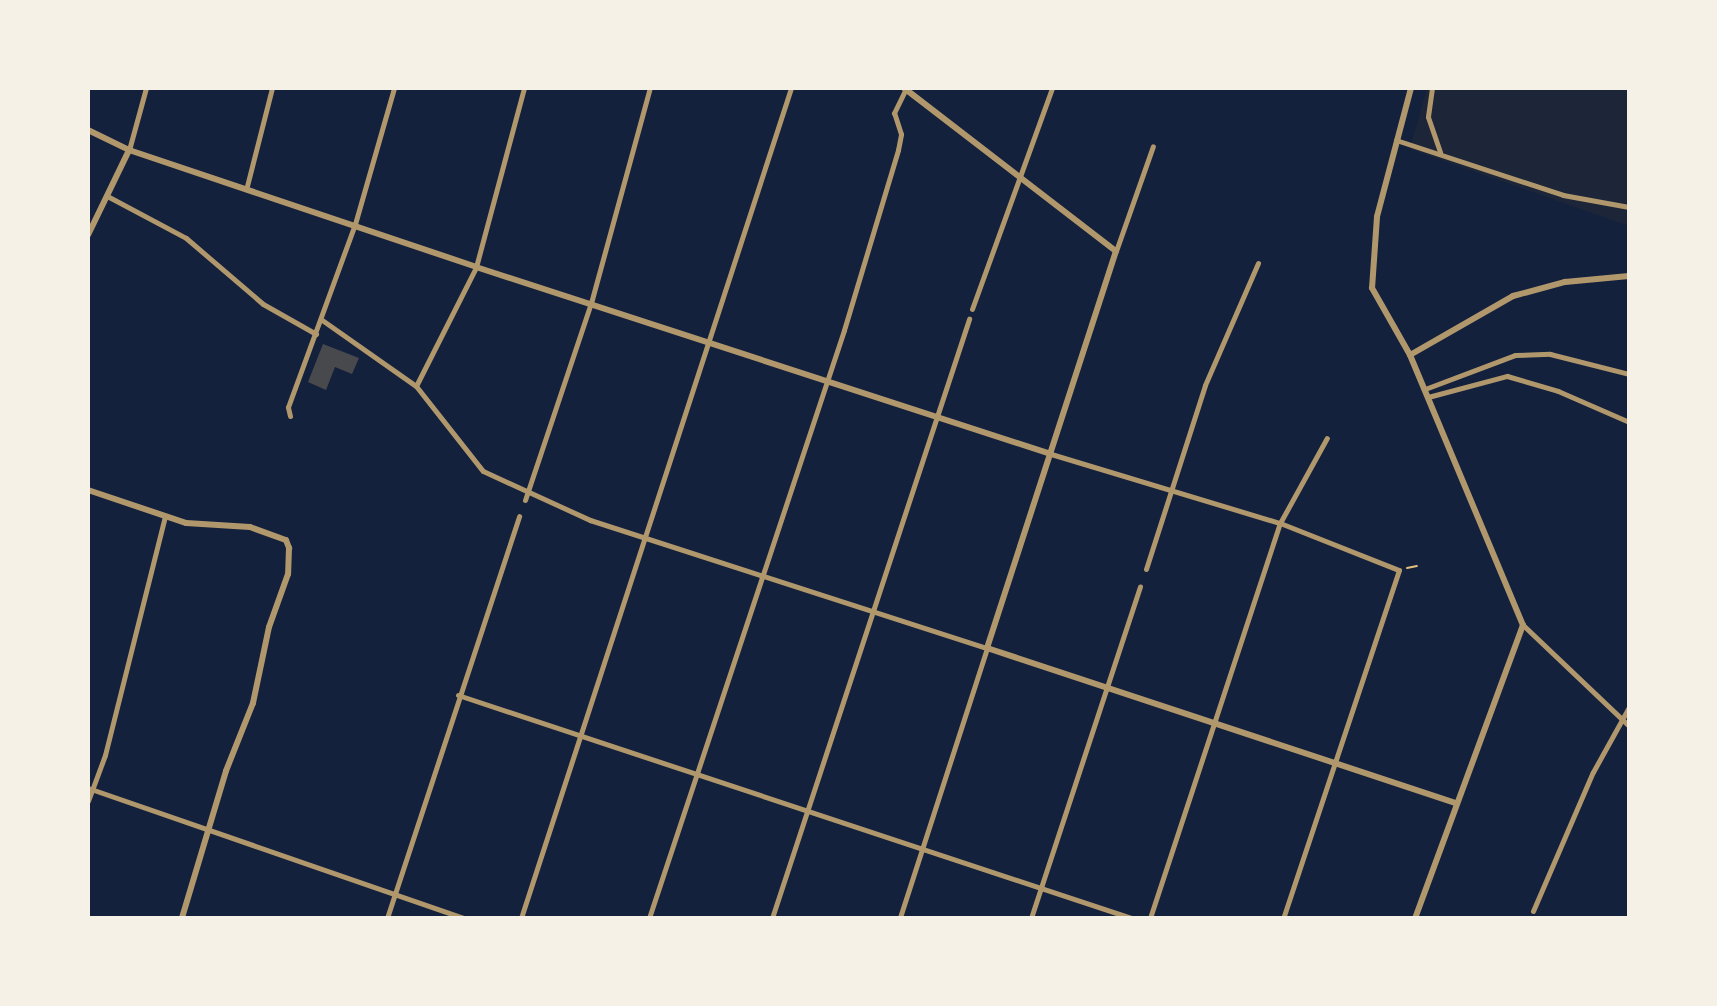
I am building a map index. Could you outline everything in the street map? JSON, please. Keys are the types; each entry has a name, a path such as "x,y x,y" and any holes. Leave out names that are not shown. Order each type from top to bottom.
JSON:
{"street":[{"path":"88,235 109,197 129,150 146,88"},
{"path":"247,186 272,88"},
{"path":"290,416 288,407 355,224 394,88"},
{"path":"416,386 476,267 524,88"},
{"path":"525,500 591,303 650,88"},
{"path":"521,918 648,538 791,88"},
{"path":"649,918 828,379 898,150 901,134 894,113 905,88 1116,251"},
{"path":"972,309 1017,175 1052,88"},
{"path":"1411,88 1377,217 1371,274 1382,310 1410,355 1523,625 1629,726"},
{"path":"1432,88 1428,117 1440,152"},
{"path":"88,130 129,150 247,186 476,267 1051,454 1280,523 1399,570 1283,918"},
{"path":"1395,140 1440,152 1563,195 1629,207"},
{"path":"900,918 1116,251 1153,146"},
{"path":"109,197 186,238 263,304 316,334"},
{"path":"1146,569 1205,385 1258,263"},
{"path":"1410,355 1513,296 1565,282 1629,276"},
{"path":"772,918 969,319"},
{"path":"322,320 416,386 483,471 529,489 590,520 1218,722 1455,803"},
{"path":"1426,393 1515,355 1550,354 1629,374"},
{"path":"1426,393 1507,376 1629,422"},
{"path":"1150,918 1218,722 1280,523 1327,438"},
{"path":"88,490 165,517 250,527 286,540 288,574 269,627 253,703 207,832 182,918"},
{"path":"387,918 519,516"},
{"path":"88,801 105,755 165,517"},
{"path":"1031,918 1140,586"},
{"path":"1415,918 1523,625"},
{"path":"458,695 582,732 921,852 1131,918"},
{"path":"1533,911 1593,772 1629,707"},
{"path":"90,789 463,918"}],"path":[{"path":"1399,570 1417,566"}],"shaded area":[{"path":"1427,88 1629,88 1629,226 1410,149"}],"building":[{"path":"323,344 359,358 352,374 335,367 326,390 308,382"}]}
